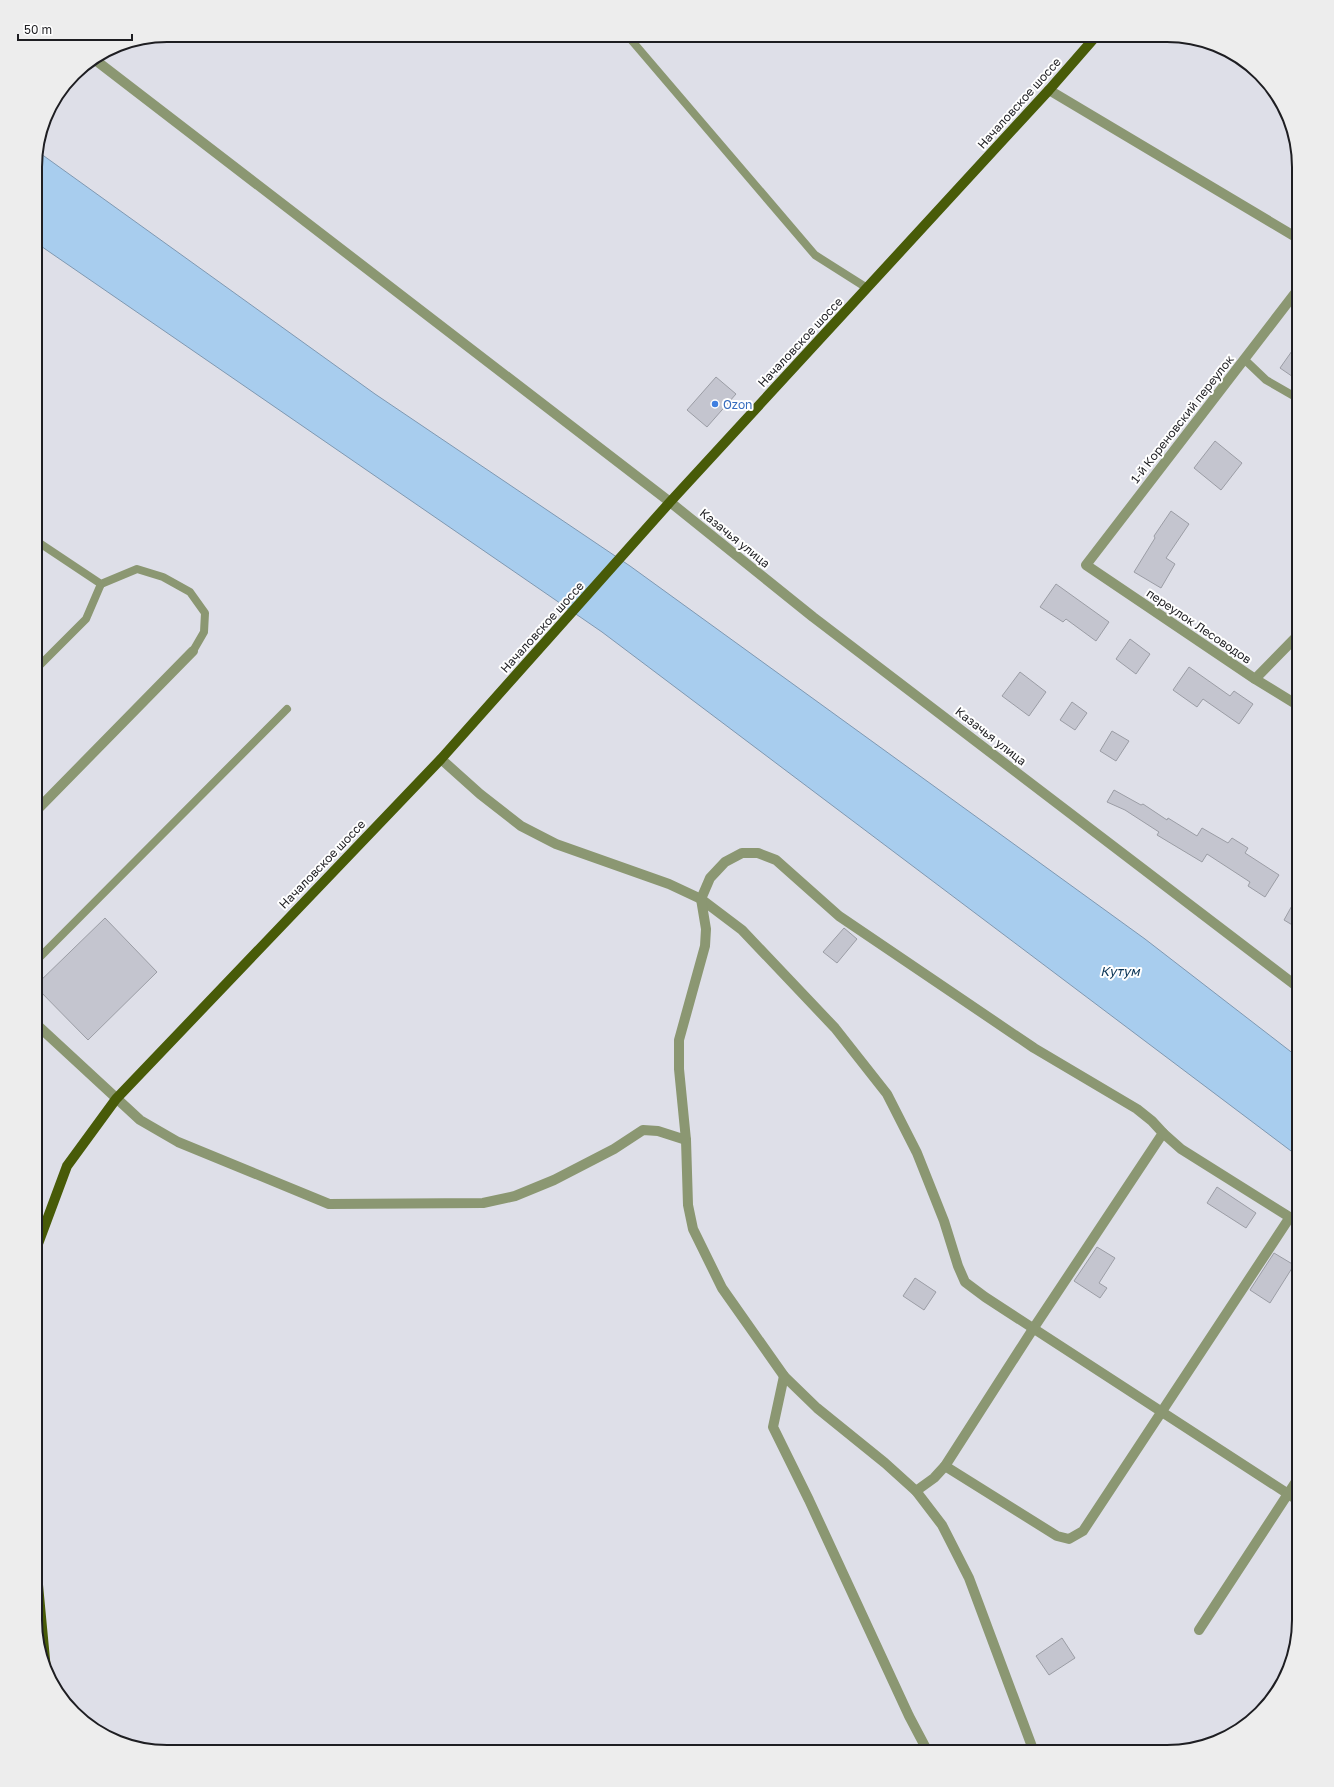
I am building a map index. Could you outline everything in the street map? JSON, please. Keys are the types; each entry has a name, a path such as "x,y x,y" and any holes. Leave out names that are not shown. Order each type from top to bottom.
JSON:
{"main road":[{"name":"Началовское шоссе","path":"42,1233 67,1166 116,1099 441,759 670,502 1049,90 1091,42"}],"street":[{"name":"Казачья улица","path":"99,63 670,502 813,617 1292,983"},
{"path":"1049,90 1292,235"},
{"name":"1-й Кореновский переулок","path":"1086,565 1292,297"},
{"name":"переулок Лесоводов","path":"1086,565 1255,679 1292,702"},
{"path":"1255,679 1292,641"},
{"path":"42,805 193,651"},
{"path":"441,759 480,794 521,826 556,844 670,884 701,899 742,930 835,1028 887,1094 917,1153 944,1221 958,1266 965,1282 1292,1497"},
{"path":"945,1466 1056,1536 1069,1539 1083,1531 1290,1217 1181,1149 1162,1133 1152,1121 1138,1109 1034,1048 839,916 776,860 758,853 742,853 725,862 710,878 701,899 706,928 705,946 679,1040 679,1069 686,1140 688,1205 693,1229 722,1288 784,1376 817,1408 885,1463 916,1491 942,1525 969,1578 1031,1745"},
{"path":"42,1030 140,1120 178,1142 329,1204 483,1204 515,1196 554,1180 614,1149 644,1130 658,1131 686,1140"},
{"path":"916,1491 934,1478 945,1466 1033,1328 1162,1133"},
{"path":"784,1376 773,1427 809,1500 905,1709 924,1745"},
{"path":"1199,1630 1292,1488"}],"lane":[{"path":"633,42 815,255 867,288"},
{"path":"1244,360 1266,380 1292,395"},
{"path":"42,545 100,584"},
{"path":"42,663 86,619 100,584 137,569 163,577 190,592 204,613 204,632 193,651"},
{"path":"42,955 287,709"}],"water":[{"name":"Кутум","path":"43,155 375,394 630,566 1145,939 1292,1053 1292,1152 602,632 42,247"}],"building":[{"path":"1292,351 1292,376 1280,368"},
{"path":"716,377 736,394 707,427 687,410"},
{"path":"1215,441 1242,463 1221,490 1194,468"},
{"path":"1171,511 1189,524 1166,558 1175,564 1161,588 1134,572 1155,538 1154,536"},
{"path":"1056,584 1109,622 1096,641 1066,619 1063,622 1040,607"},
{"path":"1130,639 1150,654 1136,674 1116,659"},
{"path":"1189,667 1230,696 1234,691 1253,704 1239,724 1203,699 1197,707 1173,690"},
{"path":"1020,672 1046,692 1029,716 1002,696"},
{"path":"1072,702 1087,713 1075,730 1060,720"},
{"path":"1112,731 1129,741 1116,761 1100,751"},
{"path":"1114,790 1141,805 1143,804 1167,820 1168,818 1197,836 1202,828 1228,843 1232,838 1248,848 1245,853 1279,875 1265,897 1248,886 1250,882 1207,854 1202,862 1157,835 1159,832 1125,810 1107,802"},
{"path":"1292,906 1292,925 1284,920"},
{"path":"105,918 157,972 88,1040 42,993 42,979"},
{"path":"844,928 857,939 837,963 823,952"},
{"path":"1217,1187 1256,1213 1246,1228 1207,1203"},
{"path":"1097,1247 1115,1258 1099,1283 1107,1288 1100,1298 1074,1281"},
{"path":"1274,1253 1292,1264 1292,1268 1270,1303 1250,1290"},
{"path":"915,1278 936,1292 924,1310 903,1296"},
{"path":"1062,1638 1075,1658 1049,1675 1036,1656"}],"place":[{"name":"Ozon","path":"715,404"}]}
